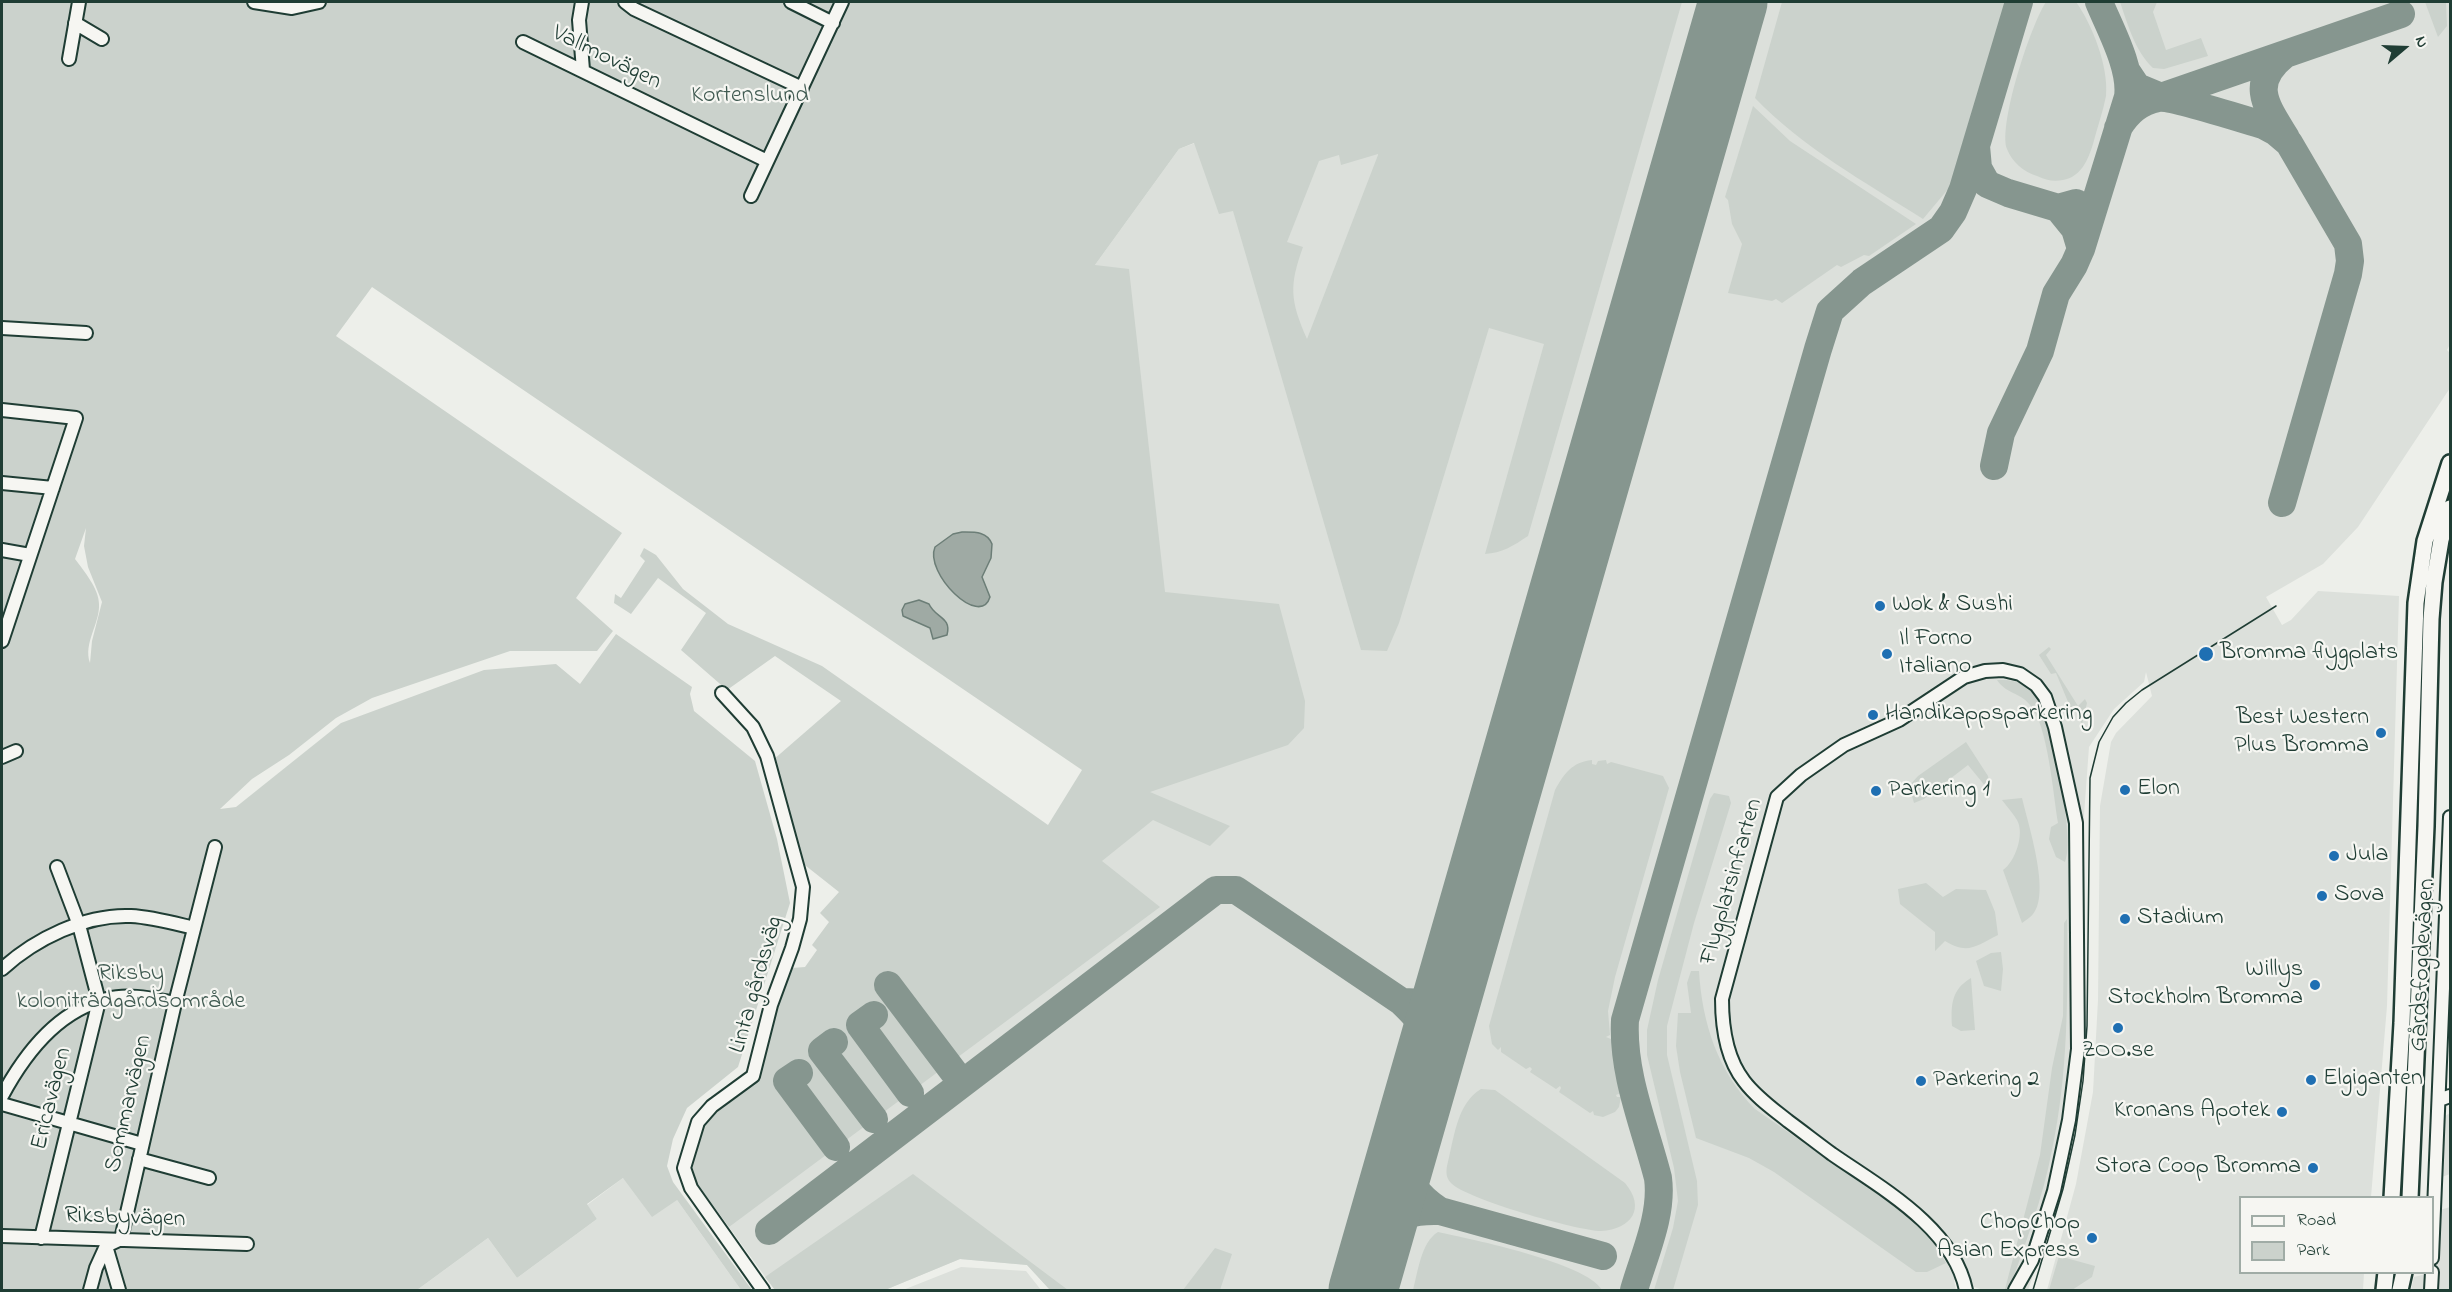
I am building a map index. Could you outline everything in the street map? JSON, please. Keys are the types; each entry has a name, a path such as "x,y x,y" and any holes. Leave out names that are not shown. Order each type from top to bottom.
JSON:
{"main road":[{"path":"2392,1196 2402,1023 2419,573 2425,541 2451,463"},
{"path":"2410,1196 2434,582 2441,540 2451,508"},
{"path":"2409,804 2426,805"},
{"path":"2384,1290 2386,1274"},
{"path":"2400,1290 2404,1274"}],"street":[{"path":"69,59 79,2"},
{"path":"254,2 292,8 319,2"},
{"path":"582,2 579,20 583,70"},
{"path":"625,2 634,9 802,88"},
{"path":"790,2 833,23"},
{"path":"751,196 842,2"},
{"path":"75,23 102,39"},
{"name":"Vallmovägen","path":"523,42 767,161"},
{"path":"2,328 86,333"},
{"path":"2,410 76,418 3,633"},
{"path":"2,483 53,488"},
{"path":"2,550 30,555"},
{"name":"Flygplatsinfarten","path":"1966,1290 1957,1266 1926,1223 1892,1194 1762,1101 1743,1081 1729,1051 1722,1026 1722,999 1777,797 1801,775 1845,745 1899,720 1964,677 1985,671 2003,670 2020,674 2036,685 2045,697 2055,726 2076,823 2078,1048 2069,1120 2054,1191 2032,1260 2015,1290"},
{"name":"Linta gårdsväg","path":"722,693 753,727 767,756 803,888 803,903 792,948 771,1005 753,1076 712,1106 698,1122 684,1168 691,1188 763,1290"},
{"path":"2,757 16,751"},
{"name":"Gårdsfogdevägen","path":"2434,1245 2445,1098 2451,817"},
{"name":"Sommarvägen","path":"121,1239 175,1003 215,847"},
{"name":"Ericavägen","path":"41,1238 99,1001 79,925 57,867"},
{"path":"2,969 27,949 59,932 96,919 130,916 194,928"},
{"path":"2,1096 32,1048 81,1007 108,998 135,997 175,1003"},
{"path":"2,1104 142,1144"},
{"path":"139,1159 209,1178"},
{"name":"Riksbyvägen","path":"2,1236 247,1244"},
{"path":"90,1290 96,1268 106,1246 121,1239"},
{"path":"106,1246 119,1290"},
{"path":"2431,1290 2432,1274"}],"shaded area":[{"path":"1510,2 2450,2 2450,344 2447,350 2450,353 2450,388 2358,527 2323,564 2266,597 2282,625 2291,620 2318,591 2399,596 2387,1006 2371,1196 2239,1196 2239,1274 2364,1274 2363,1290 2047,1290 2076,1184 2093,1092 2098,1000 2100,806 2111,742 2116,733 2152,696 2146,672 2144,682 2114,709 2089,747 2084,815 2081,1086 2062,1193 2028,1290 1983,1290 1954,1280 1956,1290 1050,1290 1027,1265 960,1259 885,1290 775,1290 690,1174 705,1122 1142,780 1095,265 1179,149 1211,137"},
{"path":"962,532 983,534 992,544 991,558 982,577 990,597 984,605 976,606 965,602 955,594 945,583 934,558 935,547 953,534"},
{"path":"919,600 929,604 945,621 948,629 947,635 933,639 930,628 903,616 902,610 905,604"},
{"path":"2450,1113 2450,1174 2442,1177 2445,1116"},
{"path":"623,1178 677,1200 741,1290 417,1290 488,1238 517,1278 597,1219 587,1205"},
{"path":"2450,1207 2450,1290 2411,1290 2414,1277 2434,1274 2440,1210"},
{"path":"961,1267 1026,1271 1041,1290 903,1290"}],"green space":[{"path":"2,2 1682,2 1528,536 1507,548 1485,554 1544,344 1489,328 1399,623 1387,651 1361,650 1233,211 1219,214 1194,143 1179,149 1095,265 1129,269 1165,592 1279,604 1305,701 1304,728 1288,745 1150,792 1230,826 1210,846 1153,820 1102,861 1160,907 729,1227 690,1174 705,1122 759,1079 777,1007 792,968 805,967 817,950 812,945 829,922 820,913 839,892 801,862 773,760 841,701 775,656 727,690 681,650 706,613 658,578 631,614 614,603 615,594 621,598 645,561 640,556 644,548 656,555 683,589 728,624 822,666 1048,825 1082,770 372,287 336,336 622,533 576,598 613,631 597,651 510,651 372,698 336,718 289,755 252,779 220,809 236,807 341,723 484,670 556,664 580,684 616,634 692,687 690,694 694,711 755,761 777,839 790,903 738,1067 687,1108 673,1139 667,1166 673,1182 752,1290 741,1290 677,1200 652,1217 623,1178 587,1204 597,1219 517,1278 488,1238 417,1290 2,1290","holes":["1339,155 1341,165 1378,155 1307,339 1297,314 1293,293 1295,272 1303,247 1287,242 1319,161","86,528 84,546 88,567 102,602 92,641 90,663 88,656 90,641 99,604 97,592 75,559"]},
{"path":"1782,2 2006,2 1954,182 1923,219 1814,149 1755,98"},
{"path":"2046,2 2076,2 2098,46 2106,85 2103,108 2086,162 2075,175 2059,181 2043,179 2019,166 2009,154 2005,137 2011,98 2032,31"},
{"path":"2120,2 2157,2 2153,12 2166,50 2201,38 2208,56 2164,69 2153,68 2137,46"},
{"path":"2425,2 2446,2 2447,26 2438,37"},
{"path":"1753,106 1790,141 1916,224 1869,256 1864,255 1841,267 1837,265 1782,303 1776,299 1772,301 1728,293 1742,244 1732,224 1728,200 1725,197"},
{"path":"2049,647 2051,649 2046,655 2078,706 2085,699 2087,703 2082,724 2075,708 2071,709 2056,673 2051,674 2039,655"},
{"path":"1997,680 2024,685 2034,694 2042,707 2051,739 2065,810 2068,850 2065,862 2056,857 2049,839 2051,827 2058,823 2049,761 2041,728 2030,705 2004,688"},
{"path":"1966,742 1988,776 1991,793 1968,765 1924,799 1914,803 1909,786 1918,776"},
{"path":"1592,760 1592,764 1596,765 1598,761 1606,760 1607,764 1611,762 1663,776 1669,788 1615,977 1608,1011 1610,1035 1606,1037 1611,1039 1621,1093 1616,1095 1621,1097 1619,1107 1615,1112 1603,1117 1594,1115 1593,1111 1590,1113 1559,1092 1560,1086 1556,1089 1530,1072 1532,1069 1530,1067 1526,1069 1501,1052 1501,1047 1498,1050 1492,1044 1489,1026 1555,790 1569,770 1579,763"},
{"path":"1714,793 1729,796 1731,803 1694,923 1667,1026 1667,1055 1697,1181 1698,1205 1673,1290 1654,1290 1673,1228 1678,1201 1674,1168 1647,1055 1647,1030 1658,980 1710,799"},
{"path":"2022,798 2033,841 2040,891 2038,904 2033,914 2022,923 2003,870 2015,854 2020,833 2019,826 2002,800"},
{"path":"1926,883 1943,897 1956,889 1986,890 1995,912 1998,935 1966,948 1960,948 1945,941 1935,951 1935,932 1900,904 1898,889"},
{"path":"2067,919 2066,1035 2057,1121 2044,1186 2009,1290 2005,1289 2040,1155 2052,1068 2063,1016 2064,923"},
{"path":"2001,952 2003,969 2001,991 1984,986 1976,961 1991,953"},
{"path":"1691,971 1699,971 1704,1009 1714,1046 1742,1095 1755,1109 1907,1215 1932,1239 1946,1263 1927,1272 1916,1272 1774,1172 1749,1158 1696,1138 1676,1046 1678,1013 1691,1013 1687,983"},
{"path":"1971,978 1975,1030 1961,1031 1952,1026 1952,1005 1959,988"},
{"path":"1481,1089 1495,1090 1625,1183 1631,1192 1635,1209 1628,1222 1601,1231 1570,1226 1499,1205 1461,1190 1451,1183 1447,1177 1447,1168 1457,1123 1466,1104"},
{"path":"913,1174 1068,1290 1050,1290 1027,1265 960,1259 885,1290 775,1290 765,1277"},
{"path":"1438,1232 1500,1246 1552,1262 1592,1280 1602,1290 1413,1290 1424,1250"},
{"path":"1215,1248 1232,1254 1220,1290 1183,1290"},
{"path":"2059,1256 2095,1266 2092,1277 2072,1290 2049,1290"}],"taxiway":[{"path":"1634,1290 1652,1235 1659,1192 1658,1178 1627,1060 1625,1020 1818,349 1830,311 1862,282 1941,229 1953,212 1963,189 2019,2"},
{"path":"2081,249 2128,97 2127,74 2099,2"},
{"path":"2127,72 2137,87 2161,97 2401,14"},
{"path":"2284,55 2266,76 2264,96 2286,138"},
{"path":"2118,128 2135,108 2158,98 2192,104 2263,125 2289,143 2348,244 2350,261 2348,274 2282,503"},
{"path":"1976,146 1978,168 1987,184 2008,193 2058,208 2076,203"},
{"path":"1994,466 2001,433 2040,351 2056,294 2081,249 2075,229 2058,208"},
{"path":"769,1231 1216,890 1236,890 1402,1002"},
{"path":"1429,1060 1423,1027 1402,1002 1434,1000 1449,985 1453,976"},
{"path":"888,985 962,1083"},
{"path":"874,1015 860,1025 910,1093"},
{"path":"834,1042 822,1051 874,1119"},
{"path":"799,1073 787,1081 836,1147"},
{"path":"1379,1236 1406,1215 1440,1211 1425,1200 1414,1187 1402,1153"},
{"path":"1440,1211 1603,1256"}],"runway":[{"path":"1363,1290 1733,2"}],"tram line":[{"path":"2033,1290 2063,1189 2075,1135 2083,1081 2087,1026 2090,778 2099,742 2113,717 2142,690 2276,606"}],"place":[{"name":"Wok & Sushi","path":"1880,606"},
{"name":"Il Forno Italiano","path":"1887,654"},
{"name":"Bromma flygplats","path":"2206,654"},
{"name":"Handikappsparkering","path":"1873,715"},
{"name":"Best Western Plus Bromma","path":"2381,733"},
{"name":"Elon","path":"2125,790"},
{"name":"Parkering 1","path":"1876,791"},
{"name":"Jula","path":"2334,856"},
{"name":"Sova","path":"2322,896"},
{"name":"Stadium","path":"2125,919"},
{"name":"Willys Stockholm Bromma","path":"2315,985"},
{"name":"ZOO.se","path":"2118,1028"},
{"name":"Elgiganten","path":"2311,1080"},
{"name":"Parkering 2","path":"1921,1081"},
{"name":"Kronans Apotek","path":"2282,1112"},
{"name":"Stora Coop Bromma","path":"2313,1168"},
{"name":"ChopChop Asian Express","path":"2092,1238"}],"park label":[{"name":"Kortenslund","path":"750,97"},
{"name":"Riksby koloniträdgårdsområde","path":"131,989"}]}
